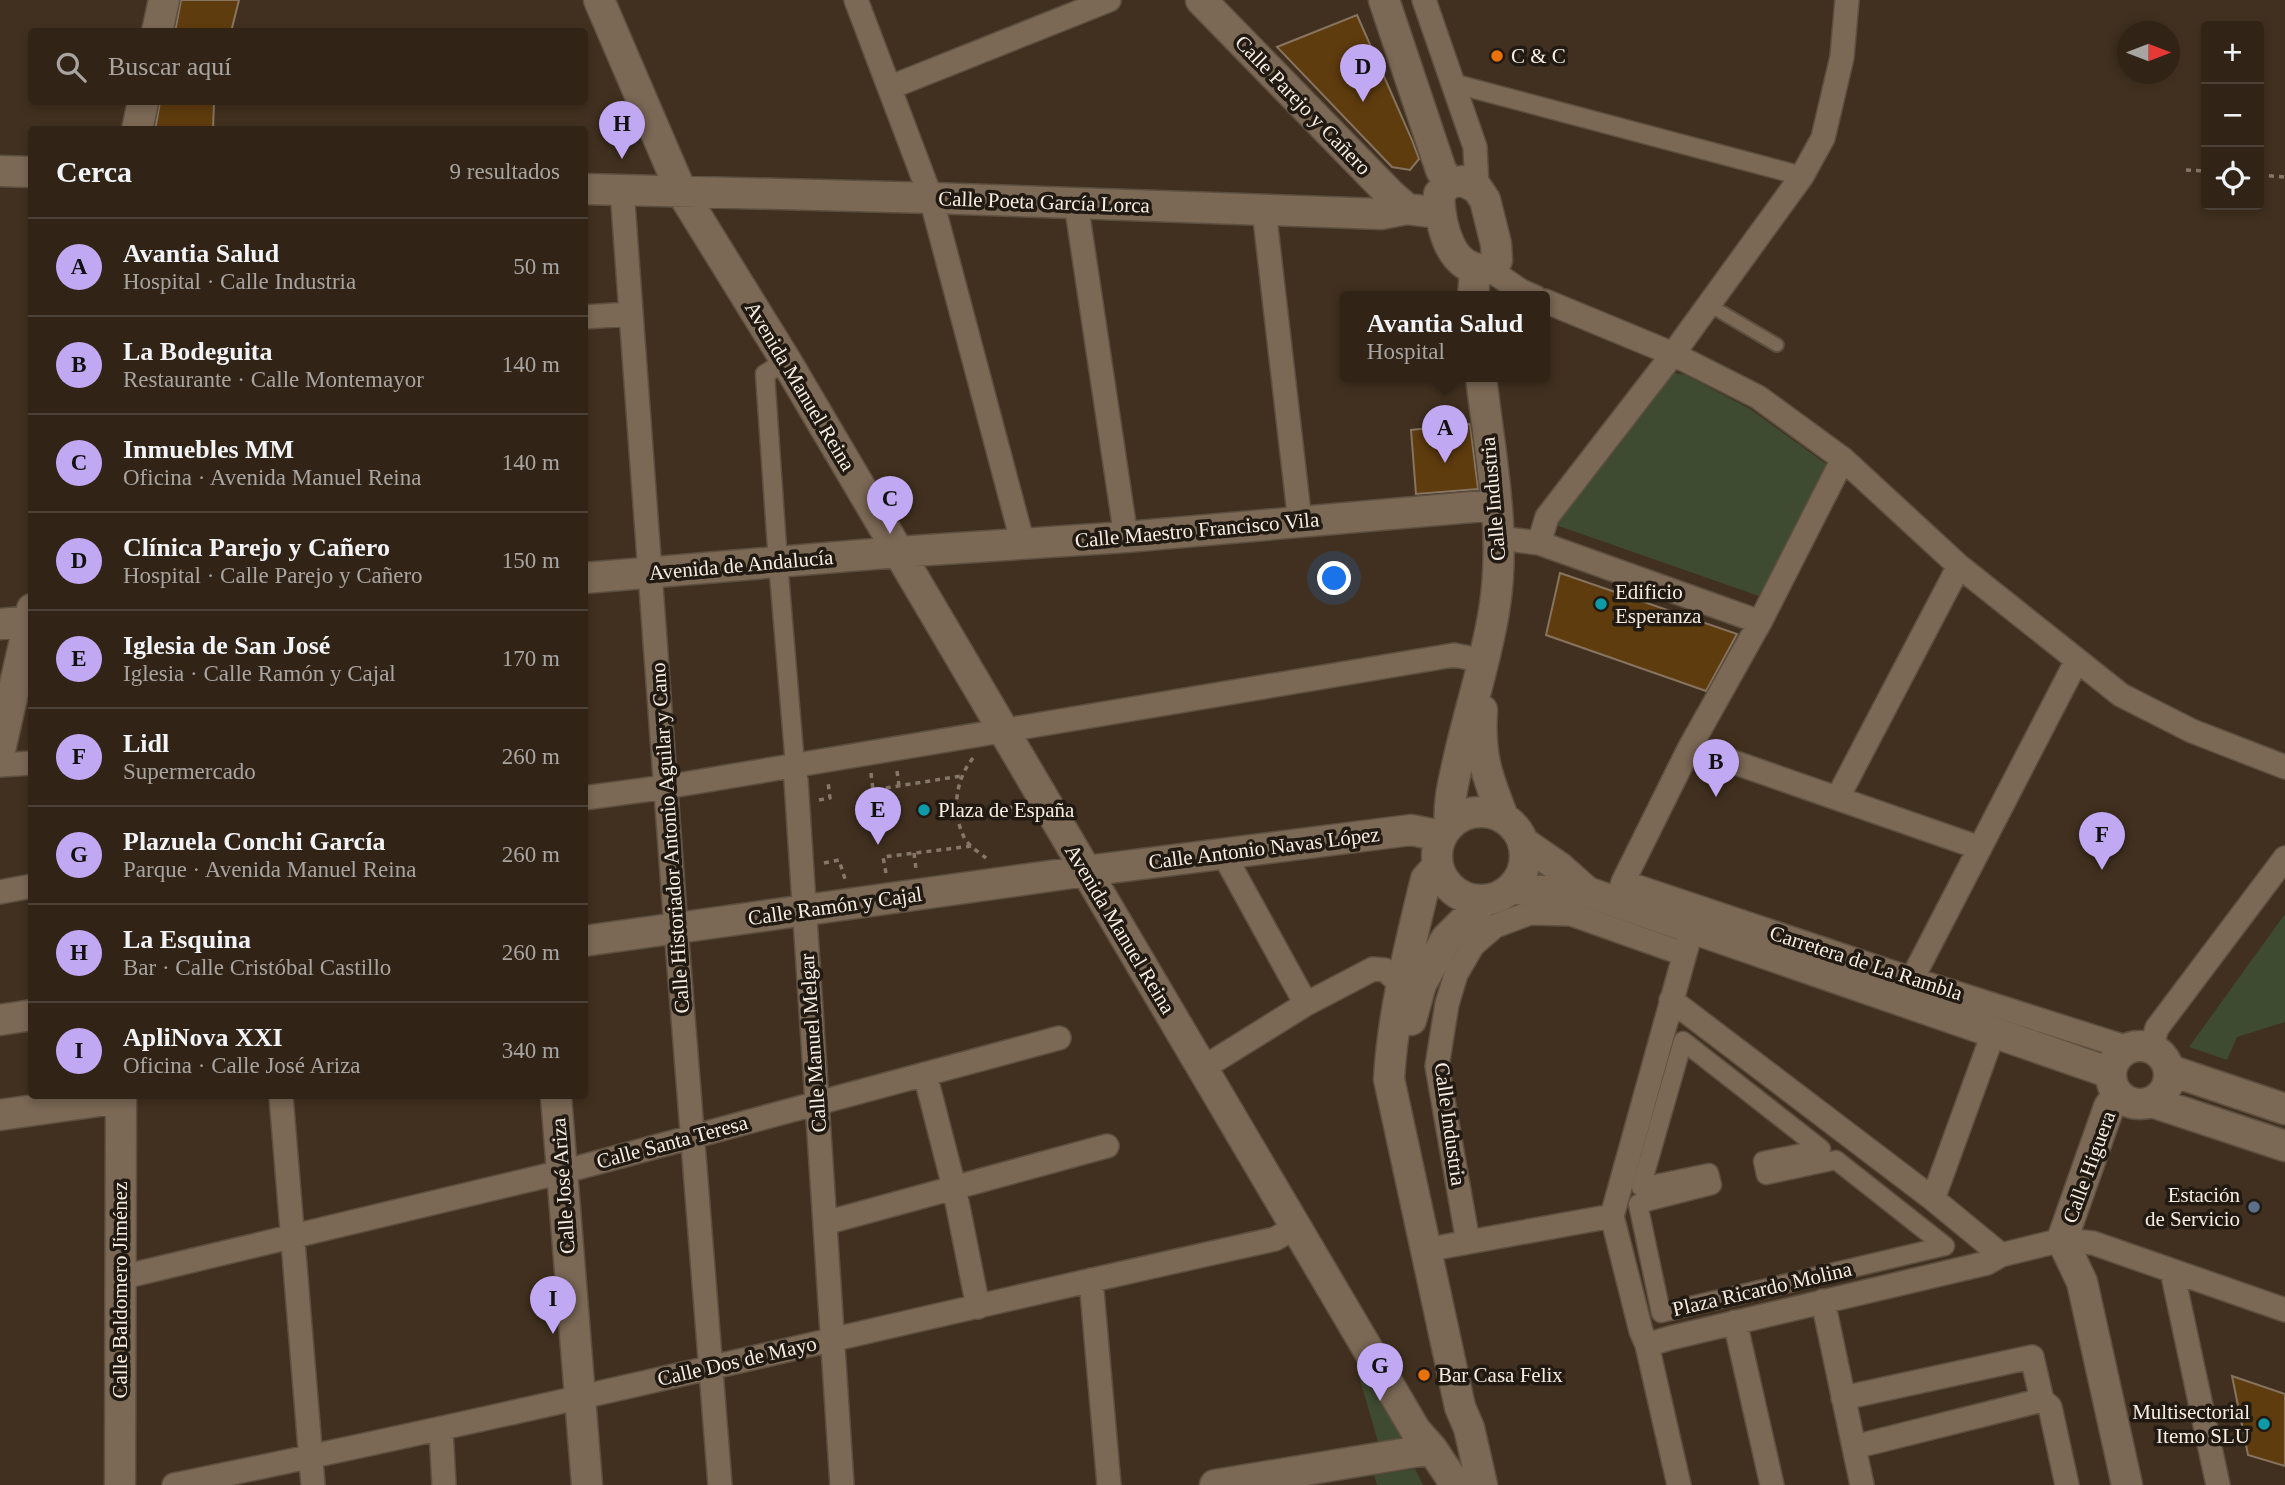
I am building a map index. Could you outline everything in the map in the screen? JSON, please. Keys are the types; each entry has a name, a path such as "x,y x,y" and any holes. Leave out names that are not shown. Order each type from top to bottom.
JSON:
{"street":[{"path":"159,28 164,0"},
{"name":"Avenida Manuel Reina","path":"599,0 681,191 786,362 1416,1431 1432,1448 1457,1485"},
{"path":"856,0 931,198 1023,544"},
{"path":"891,87 1109,0"},
{"name":"Calle Parejo y Cañero","path":"1201,0 1381,186 1407,209"},
{"path":"1384,0 1441,170 1485,200 1496,244 1497,260 1479,279"},
{"path":"1424,0 1475,148 1463,185"},
{"path":"1539,543 1547,517 1673,354 1802,176 1823,138 1842,57 1847,0"},
{"path":"1452,83 1802,176"},
{"path":"138,126 142,105"},
{"path":"0,171 28,172"},
{"path":"1463,185 1439,194 1440,213 1450,243 1461,262 1479,279 1521,291"},
{"name":"Calle Poeta García Lorca","path":"588,189 1381,214 1407,209 1440,213"},
{"name":"Calle Historiador Antonio Aguilar y Cano","path":"622,190 720,1485"},
{"path":"1076,203 1126,537"},
{"path":"1264,210 1300,522"},
{"path":"1550,303 1673,354 1758,397 1843,459 1959,566 2120,695 2192,731 2285,767"},
{"path":"588,317 631,314"},
{"name":"Calle Manuel Melgar","path":"786,362 765,374 798,803 842,1485"},
{"name":"Calle Industria","path":"1482,382 1499,538 1498,583 1485,661 1480,733 1484,769 1503,817"},
{"path":"1620,892 1690,747 1760,622 1843,459"},
{"name":"Calle Maestro Francisco Vila","path":"898,552 1126,537 1496,505"},
{"path":"1499,538 1539,543 1760,622"},
{"name":"Avenida de Andalucía","path":"588,578 898,552"},
{"path":"1838,797 1959,566"},
{"path":"0,685 23,619"},
{"path":"0,751 23,619"},
{"path":"588,797 666,787 1454,654 1485,661"},
{"name":"Calle Industria","path":"1446,830 1448,805 1465,731 1485,661"},
{"path":"1912,979 2077,662"},
{"path":"1690,747 1980,848"},
{"path":"0,765 28,763"},
{"path":"1481,812 1503,817 1512,824 1524,843 1524,868 1498,895 1473,900 1461,895 1443,878 1438,866 1438,845 1446,830 1459,818 1481,812"},
{"name":"Calle Antonio Navas López","path":"1086,871 1411,830 1446,830"},
{"name":"Carretera de La Rambla","path":"1524,843 1559,867 1587,892"},
{"path":"1223,853 1306,1004"},
{"path":"2149,1055 2115,1060 2114,1084 2133,1104 2152,1102 2166,1089 2149,1055 2158,1028 2285,858"},
{"name":"Calle Industria","path":"1438,866 1426,879 1401,984 1391,1043 1389,1079 1460,1407 1469,1428 1482,1485"},
{"name":"Calle Ramón y Cajal","path":"588,940 1086,871"},
{"path":"0,892 28,888"},
{"name":"Carretera de La Rambla","path":"1620,892 1688,941 1993,1034 2114,1084"},
{"name":"Carretera de La Rambla","path":"1498,895 1620,892 1912,979 2149,1055 2285,1109"},
{"name":"Calle Industria","path":"1402,1135 1408,1034 1421,984 1446,939 1498,895"},
{"name":"Calle Industria","path":"1468,1242 1437,1066 1447,1004 1456,974 1473,944 1495,926 1530,912 1571,914 1688,941"},
{"path":"1679,1485 1614,1208 1688,941"},
{"path":"1203,1068 1306,1004 1373,969 1385,970 1401,984"},
{"path":"1671,1000 1845,1144 1933,1199 2001,1255"},
{"path":"0,1020 28,1016"},
{"path":"1933,1199 1993,1034"},
{"name":"Calle Santa Teresa","path":"119,1278 562,1172 1059,1038"},
{"name":"Plaza Ricardo Molina","path":"1683,1041 1821,1149 1763,1161 1766,1175 1836,1160 1945,1246 1661,1313 1638,1204 1712,1185 1709,1173 1641,1187 1683,1041"},
{"path":"925,1074 954,1187 978,1307"},
{"name":"Calle Higuera","path":"2062,1240 2109,1107 2114,1084"},
{"path":"0,1115 108,1099"},
{"name":"Calle Baldomero Jiménez","path":"120,1485 121,1099"},
{"path":"281,1099 313,1485"},
{"name":"Calle José Ariza","path":"556,1099 587,1485"},
{"path":"2152,1102 2285,1146"},
{"path":"825,1223 1107,1146"},
{"path":"1425,1250 1614,1208"},
{"name":"Calle Dos de Mayo","path":"174,1485 441,1430 832,1338 1275,1239 1296,1227"},
{"path":"2062,1240 2093,1243 2285,1310"},
{"path":"2062,1240 2082,1282 2127,1485"},
{"name":"Plaza Ricardo Molina","path":"1647,1345 1987,1263 2001,1255 2062,1240"},
{"path":"2172,1271 2218,1485"},
{"path":"1091,1280 1109,1485"},
{"path":"1823,1301 1862,1485"},
{"path":"1735,1322 1772,1485"},
{"path":"1843,1398 2032,1357 2042,1400 2050,1407 2067,1485"},
{"path":"1854,1447 2042,1400"},
{"path":"1215,1485 1432,1448 1460,1407"},
{"path":"441,1430 444,1485"}],"lane":[{"path":"1709,305 1777,345"},
{"path":"1768,1168 1845,1144"},
{"path":"1614,1208 1706,1181"}],"path":[{"path":"2186,170 2201,171"},
{"path":"2264,175 2285,177"},
{"path":"1001,729 979,750 958,781 958,815 966,841 1015,880"},
{"path":"860,774 871,772 873,790 961,776"},
{"path":"798,803 830,798 828,780 838,778"},
{"path":"958,815 1044,802"},
{"path":"886,874 883,857 972,846"},
{"path":"802,866 839,860 846,881"}],"green space":[{"path":"1674,373 1686,375 1750,409 1829,466 1759,596 1553,524 1665,377"},
{"path":"2285,914 2285,1022 2237,1037 2227,1060 2189,1047"},
{"path":"1371,1360 1415,1436 1379,1445 1356,1366"},
{"path":"1415,1469 1423,1485 1377,1485 1374,1475"}],"building":[{"path":"181,0 239,0 232,28 176,28"},
{"path":"1357,15 1419,159 1410,170 1392,167 1277,47"},
{"path":"159,105 214,105 213,126 156,126"},
{"path":"1470,424 1478,489 1416,494 1411,430"},
{"name":"Edificio Esperanza","path":"1560,573 1737,634 1706,691 1546,635"},
{"name":"Multisectorial Itemo SLU","path":"2232,1376 2285,1394 2285,1466 2248,1455"}],"place":[{"name":"C & C","path":"1497,56"},
{"name":"Clínica Parejo y Cañero","path":"1363,102"},
{"name":"La Esquina","path":"622,159"},
{"name":"Avantia Salud","path":"1445,463"},
{"name":"Inmuebles MM","path":"890,534"},
{"name":"Edificio Esperanza","path":"1601,604"},
{"name":"La Bodeguita","path":"1716,797"},
{"name":"Plaza de España","path":"924,810"},
{"name":"Iglesia de San José","path":"878,845"},
{"name":"Lidl","path":"2102,870"},
{"name":"Estación de Servicio","path":"2254,1207"},
{"name":"ApliNova XXI","path":"553,1334"},
{"name":"Bar Casa Felix","path":"1424,1375"},
{"name":"Plazuela Conchi García","path":"1380,1401"},
{"name":"Multisectorial Itemo SLU","path":"2264,1424"}]}
